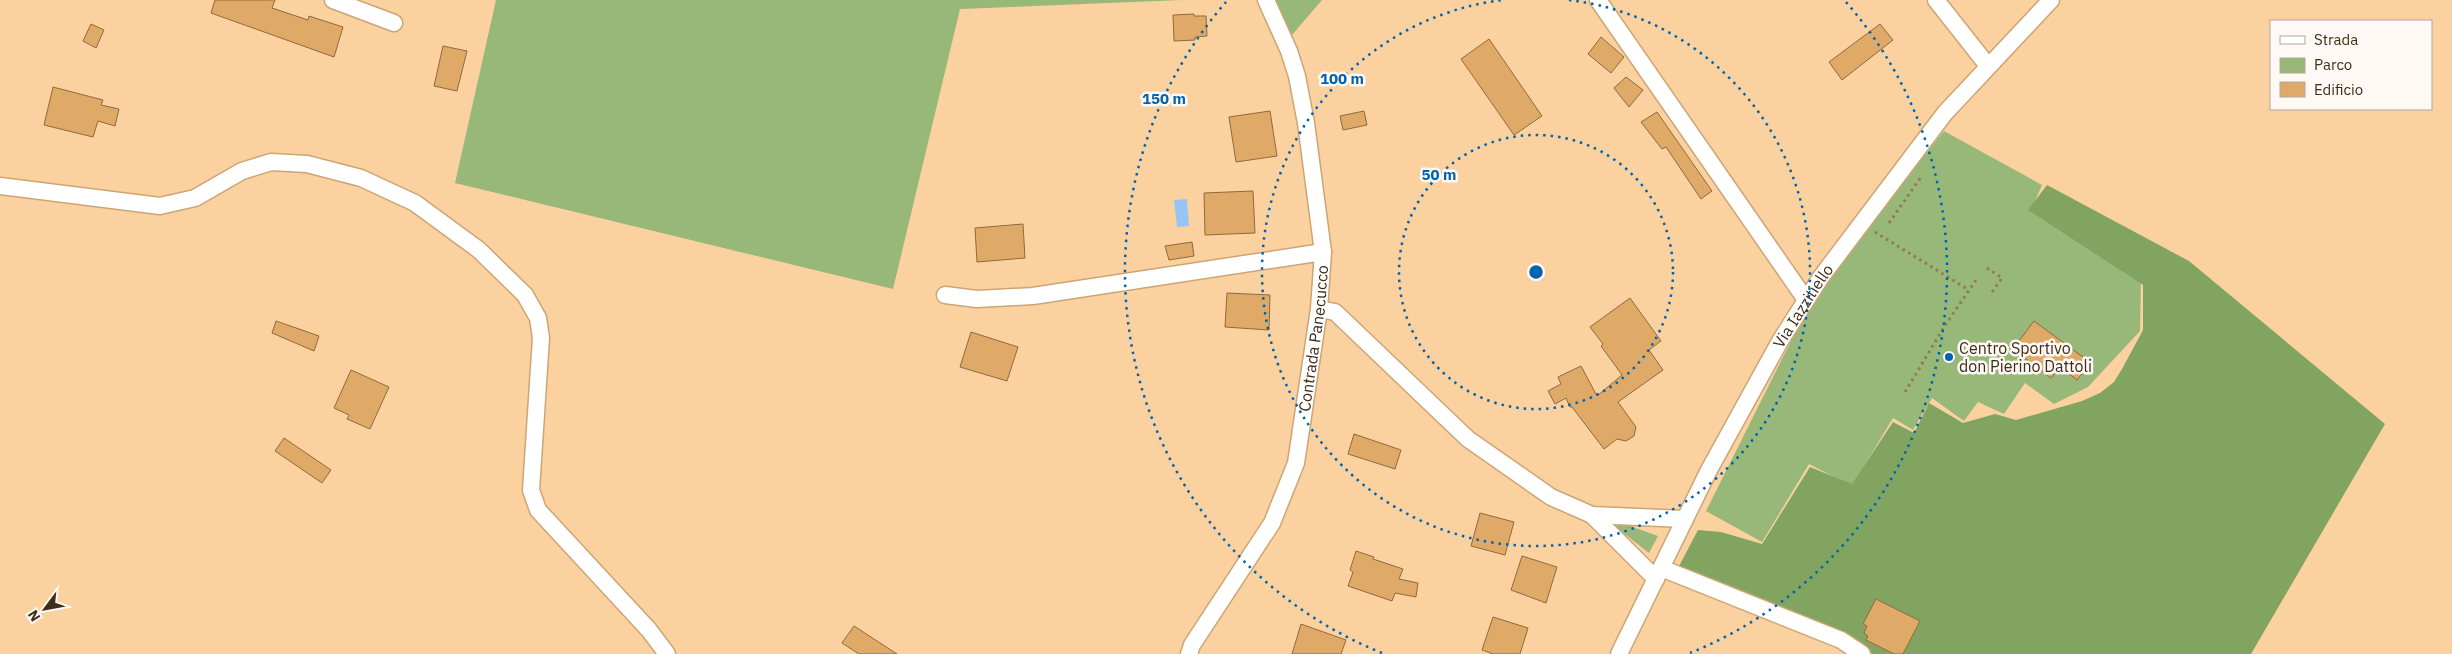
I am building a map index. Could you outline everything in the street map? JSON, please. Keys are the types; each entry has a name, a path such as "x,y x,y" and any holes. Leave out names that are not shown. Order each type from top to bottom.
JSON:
{"street":[{"path":"333,0 394,23"},
{"name":"Contrada Panecucco","path":"1188,654 1272,523 1296,463 1318,308 1323,252 1311,153 1297,76 1289,51 1266,0"},
{"path":"1598,0 1806,300"},
{"path":"1936,0 1988,66"},
{"name":"Via Iazzitiello","path":"1619,654 1709,470 1771,358 1806,300 1877,201 1945,113 2051,0"},
{"path":"0,186 160,206 195,198 242,171 271,162 307,164 361,178 415,204 479,250 525,295 538,318 541,338 531,490 538,510 649,630 667,654"},
{"path":"945,295 978,298 1033,296 1323,252"},
{"path":"1318,308 1335,312 1468,439 1551,497 1592,515 1658,574 1841,640 1862,654"},
{"path":"1592,515 1685,519"}],"path":[{"path":"1889,224 1924,172"},
{"path":"1875,232 1969,290"},
{"path":"1987,268 2002,278 1992,292"},
{"path":"1905,392 1946,324 1976,280"}],"green space":[{"path":"496,0 1182,0 960,9 893,289 455,183"},
{"path":"1272,0 1322,0 1292,35"},
{"name":"Centro Sportivo don Pierino Dattoli","path":"1944,131 2042,185 2032,208 2141,275 2140,331 2088,387 2054,404 2025,383 2004,414 1978,402 1964,421 1932,398 1913,430 1893,418 1852,486 1809,464 1762,542 1706,511 1799,325 1857,240"},
{"path":"2047,185 2189,261 2385,424 2251,654 1873,654 1832,630 1678,568 1698,530 1721,532 1762,544 1810,467 1852,484 1893,422 1914,433 1929,403 1963,423 1995,414 2016,420 2082,401 2100,393 2114,382 2143,330 2143,285 2028,210"},
{"path":"1619,522 1658,536 1649,553 1616,527"}],"water":[{"path":"1187,199 1189,226 1177,227 1174,200"}],"building":[{"path":"215,0 275,0 272,8 308,20 309,16 343,27 334,57 211,13"},
{"path":"1194,14 1194,16 1206,16 1207,36 1195,37 1195,40 1174,41 1173,15"},
{"path":"91,24 104,30 96,48 83,41"},
{"path":"1880,24 1893,40 1842,80 1829,62"},
{"path":"1601,37 1624,57 1611,73 1588,54"},
{"path":"1489,39 1542,116 1514,135 1461,59"},
{"path":"443,46 467,51 457,91 434,86"},
{"path":"1626,77 1643,90 1629,107 1614,88"},
{"path":"53,87 103,100 101,105 119,109 115,126 98,121 93,137 44,125"},
{"path":"1270,111 1277,156 1236,162 1229,117"},
{"path":"1364,111 1367,125 1343,130 1340,116"},
{"path":"1657,112 1712,191 1701,199 1666,147 1662,149 1641,122"},
{"path":"1253,191 1255,233 1205,235 1204,193"},
{"path":"1023,224 1025,258 977,262 975,228"},
{"path":"1192,242 1194,256 1169,260 1165,246"},
{"path":"1227,293 1270,295 1269,330 1225,327"},
{"path":"1630,298 1661,341 1649,350 1663,370 1618,402 1636,427 1634,436 1626,441 1617,439 1604,449 1572,407 1570,407 1566,398 1555,404 1548,391 1561,384 1558,377 1581,366 1597,396 1622,375 1590,327"},
{"path":"276,321 319,336 314,351 272,333"},
{"path":"2034,321 2091,363 2077,380 2060,367 2051,378 2013,349"},
{"path":"971,332 1018,347 1007,381 960,367"},
{"path":"351,370 389,387 370,429 347,419 349,415 334,408"},
{"path":"1354,434 1401,450 1395,469 1348,454"},
{"path":"284,438 331,470 322,483 275,451"},
{"path":"1480,513 1514,522 1505,555 1471,546"},
{"path":"1356,551 1403,569 1399,579 1418,583 1416,597 1395,593 1392,601 1348,586 1353,572 1350,570"},
{"path":"1522,556 1557,567 1546,603 1511,590"},
{"path":"1876,599 1920,621 1903,654 1894,654 1866,640 1868,636 1864,633 1867,626 1863,624"},
{"path":"1493,617 1528,628 1520,654 1493,654 1482,650"},
{"path":"1301,624 1346,640 1341,654 1292,654"},
{"path":"854,626 897,654 859,654 842,643"}],"place":[{"name":"Centro Sportivo don Pierino Dattoli","path":"1949,357"}]}
